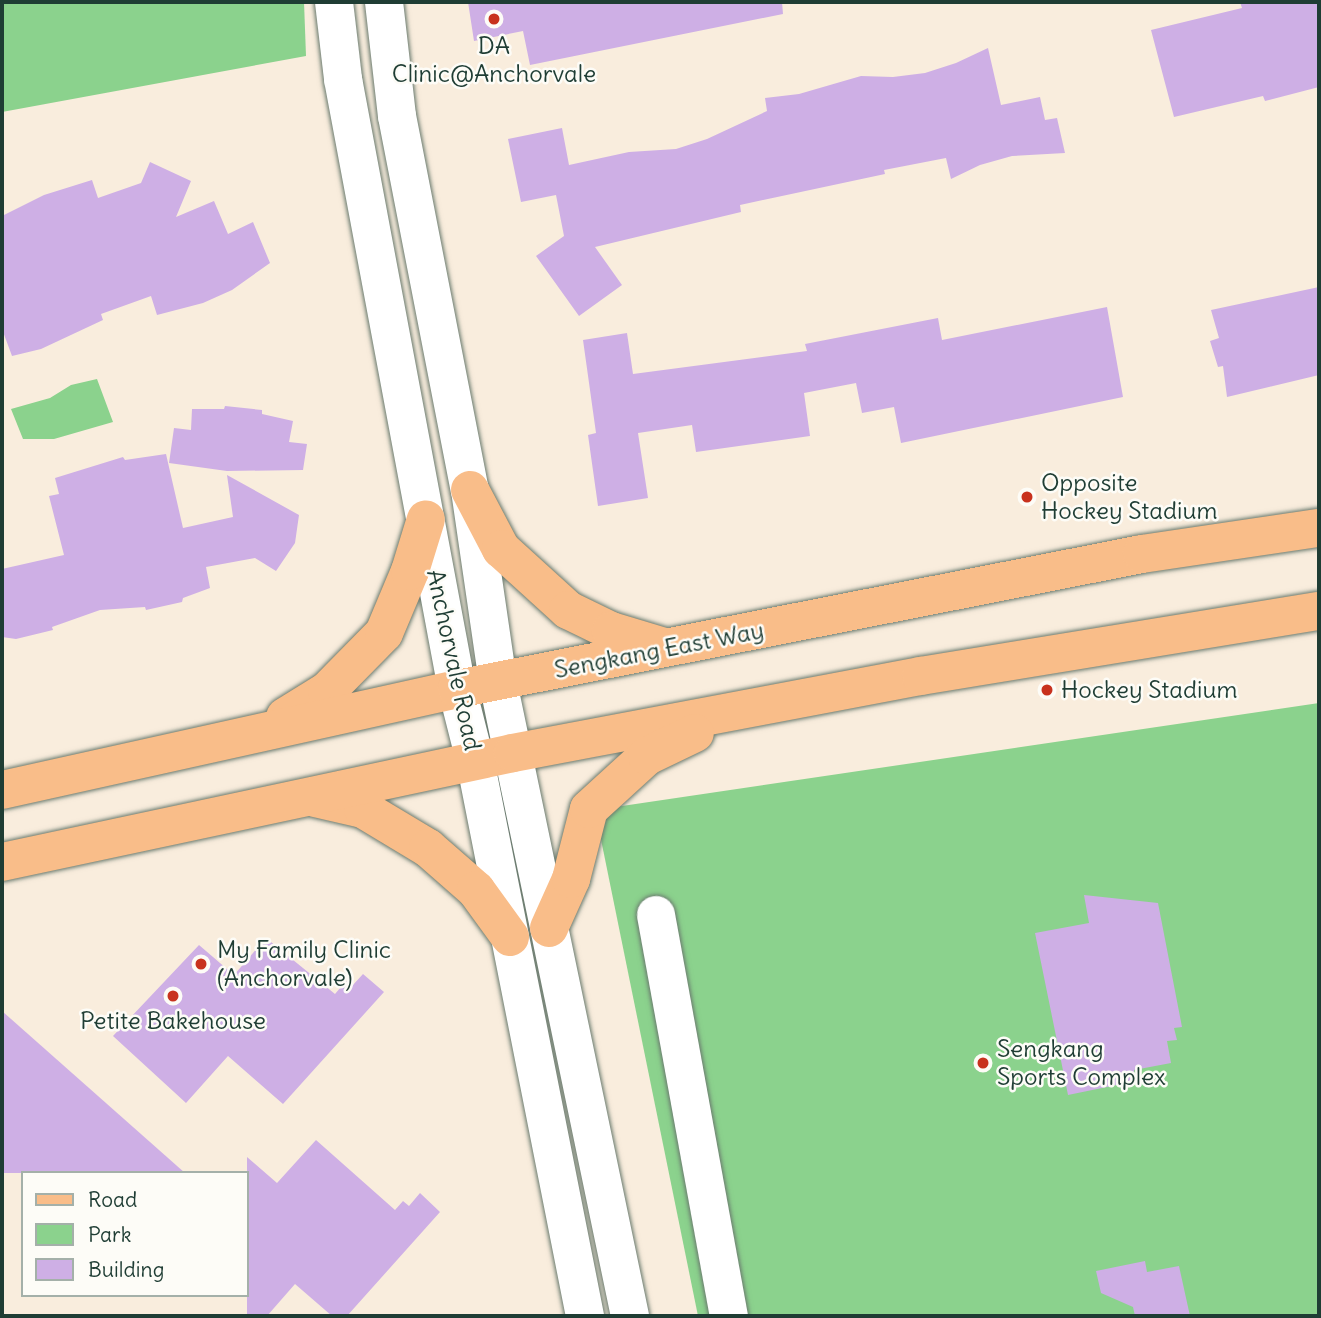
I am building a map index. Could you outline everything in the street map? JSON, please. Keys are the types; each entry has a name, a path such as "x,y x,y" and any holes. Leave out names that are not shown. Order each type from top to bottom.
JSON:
{"main road":[{"path":"470,490 501,549 568,610 611,631 666,648"},
{"path":"259,733 327,691 384,633 410,572 426,519"},
{"name":"Sengkang East Way","path":"2,790 457,689 1142,554 1319,528"},
{"path":"2,862 513,752 921,676 1319,611"},
{"path":"550,928 571,879 589,809 647,756 738,712"},
{"path":"308,797 363,810 428,848 476,890 510,937"}],"street":[{"name":"Anchorvale Road","path":"334,2 345,92 457,689 475,760 585,1316"},
{"name":"Anchorvale Road","path":"384,2 397,116 470,490 498,682 630,1316"},
{"path":"656,915 729,1316"}],"green space":[{"path":"2,2 304,2 306,56 2,112"},
{"path":"97,379 113,422 54,439 23,439 11,409 50,398 71,385"},
{"name":"Sengkang Sports Complex","path":"1319,703 1319,1316 698,1316 595,810"}],"building":[{"path":"468,2 782,2 783,14 530,65 523,31 474,41"},
{"path":"1240,2 1319,2 1319,87 1265,101 1263,96 1174,117 1151,30 1242,8"},
{"path":"988,48 1001,105 1040,97 1045,120 1057,118 1065,153 1012,156 980,165 951,179 946,158 884,170 885,174 740,205 741,212 595,247 622,285 579,316 536,256 564,236 556,195 521,202 508,139 562,128 569,165 629,152 676,149 707,139 767,111 765,98 799,94 861,76 893,77 925,73 956,63"},
{"path":"150,162 191,181 176,217 214,201 228,234 253,222 270,263 232,290 203,303 157,315 151,296 101,314 103,320 41,349 12,356 2,329 2,216 44,195 92,180 98,198 141,183"},
{"path":"1319,287 1319,375 1227,397 1223,366 1218,367 1210,341 1219,338 1211,310"},
{"path":"1107,307 1123,397 901,443 894,407 862,413 856,383 804,393 810,436 696,452 692,425 638,433 648,498 598,506 588,435 596,433 583,340 627,333 633,374 807,351 805,344 938,318 942,340"},
{"path":"225,406 262,410 262,414 293,421 289,442 307,444 303,470 227,471 169,463 174,428 191,430 192,409 224,409"},
{"path":"166,454 183,528 233,517 227,475 299,515 295,543 276,571 255,558 206,567 210,588 183,598 182,602 146,610 145,607 100,610 52,627 53,630 16,639 2,637 2,569 64,555 49,496 59,494 55,478 123,457 125,460"},
{"path":"1084,895 1158,903 1182,1027 1174,1028 1177,1040 1167,1041 1171,1063 1134,1070 1136,1081 1068,1095 1035,933 1089,923"},
{"path":"266,938 335,994 346,981 352,986 363,974 384,992 283,1104 228,1056 186,1103 113,1036 199,945 234,975"},
{"path":"2,1011 183,1171 21,1171 2,1173"},
{"path":"316,1140 395,1210 403,1201 409,1206 420,1193 440,1212 347,1316 332,1316 295,1284 267,1316 247,1316 247,1157 277,1183"},
{"path":"1145,1261 1147,1272 1179,1266 1190,1316 1135,1316 1133,1307 1101,1293 1096,1271"}],"place":[{"name":"DA Clinic@Anchorvale","path":"494,19"},
{"name":"Opposite Hockey Stadium","path":"1027,497"},
{"name":"Hockey Stadium","path":"1047,690"},
{"name":"My Family Clinic (Anchorvale)","path":"201,964"},
{"name":"Petite Bakehouse","path":"173,996"},
{"name":"Sengkang Sports Complex","path":"983,1063"}]}
